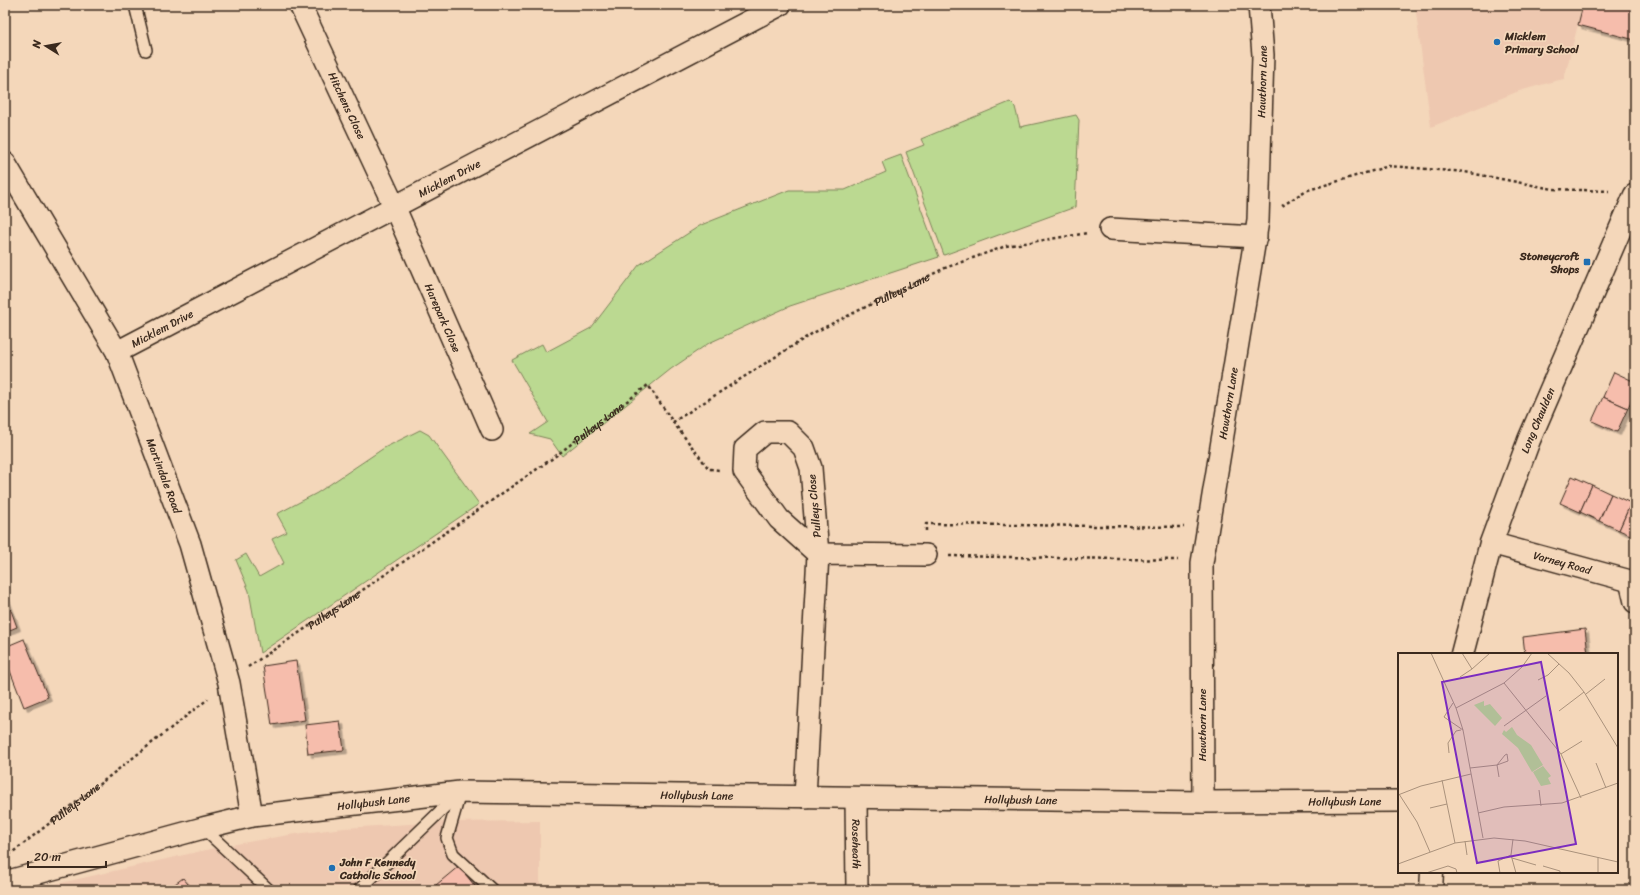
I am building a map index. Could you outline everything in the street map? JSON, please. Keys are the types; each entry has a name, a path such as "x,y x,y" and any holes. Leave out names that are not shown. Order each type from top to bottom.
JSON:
{"street":[{"name":"Hitchens Close","path":"300,5 394,206"},
{"name":"Micklem Drive","path":"117,352 780,5"},
{"name":"Hawthorn Lane","path":"1203,802 1202,563 1257,229 1263,55 1259,5"},
{"name":"Martindale Road","path":"5,163 117,352 190,544 228,683 252,816"},
{"name":"Long Chaulden","path":"1462,653 1491,543 1529,440 1635,195"},
{"name":"Harepark Close","path":"394,206 492,430"},
{"path":"1110,229 1257,229"},
{"name":"Pulleys Close","path":"805,798 818,554 811,468 804,448 788,432 765,432 745,449 744,471 779,519 818,554 926,556"},
{"name":"Varney Road","path":"1491,543 1632,581"},
{"path":"1632,581 1635,602"},
{"name":"Hollybush Lane","path":"5,882 252,816 460,792 856,799 1203,802 1398,801"},
{"name":"Roseheath","path":"856,799 857,890"},
{"path":"1431,890 1432,873"}],"lane":[{"path":"135,5 146,50"},
{"path":"359,890 460,792"},
{"path":"460,792 447,838 453,854 492,890"},
{"path":"203,828 270,890"}],"path":[{"path":"1257,229 1306,191 1389,166 1465,172 1553,189 1613,191"},
{"name":"Pulleys Lane","path":"5,859 259,659 354,596 553,458 648,385 674,422 813,333 944,268 1006,246 1110,229"},
{"path":"674,422 709,469 744,471"},
{"path":"1202,563 1178,560 926,556 926,524 1208,528"}],"shaded area":[{"name":"Micklem Primary School","path":"1415,5 1583,5 1564,79 1519,91 1431,127"},
{"name":"John F Kennedy Catholic School","path":"540,821 540,890 30,890 219,847 295,834 344,828 443,822"}],"green space":[{"path":"1010,102 1015,107 1020,127 1076,115 1079,120 1075,207 944,255 906,152 924,145 921,139"},
{"path":"901,155 939,257 790,306 709,343 671,369 562,456 550,439 530,434 548,422 512,360 542,344 546,352 591,328 639,265 701,225 789,190 845,190 886,172 882,162"},
{"path":"420,430 429,435 479,504 260,653 249,591 236,560 246,554 259,577 284,563 272,539 287,532 277,514 317,493 384,448"}],"building":[{"path":"1583,5 1622,5 1635,8 1635,40 1578,25"},
{"path":"1614,372 1635,382 1635,391 1628,408 1603,397"},
{"path":"1603,397 1628,408 1617,432 1592,421"},
{"path":"1572,476 1592,485 1580,512 1560,503"},
{"path":"1592,485 1611,494 1599,521 1580,512"},
{"path":"1611,494 1631,503 1619,530 1599,521"},
{"path":"1631,503 1635,505 1635,537 1619,530"},
{"path":"5,594 17,627 5,632"},
{"path":"1585,629 1588,653 1525,653 1523,637"},
{"path":"24,639 48,697 24,707 5,658 5,647"},
{"path":"296,661 305,720 272,725 263,666"},
{"path":"340,721 344,750 308,754 305,725"},
{"path":"459,866 478,890 430,890"},
{"path":"183,878 193,890 167,890"}],"place":[{"name":"Micklem Primary School","path":"1497,42"},
{"name":"Stoneycroft Shops","path":"1587,262"},
{"name":"John F Kennedy Catholic School","path":"332,868"}]}
